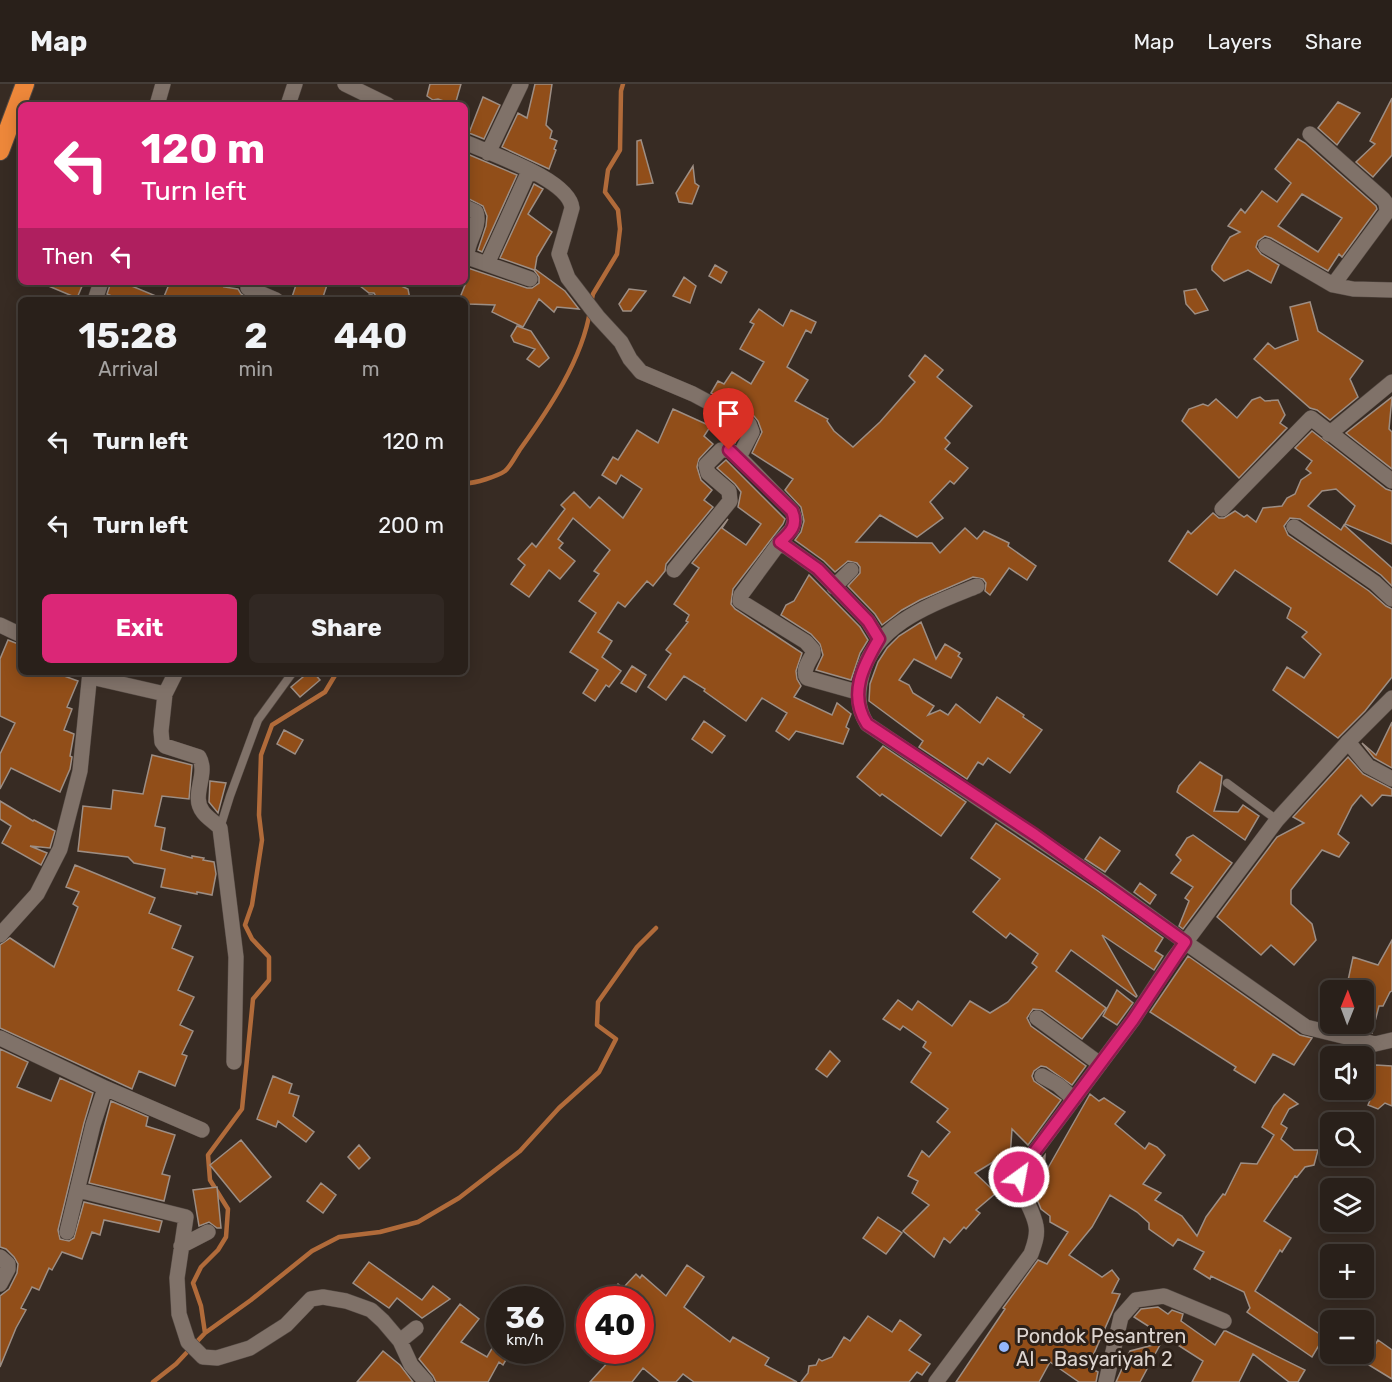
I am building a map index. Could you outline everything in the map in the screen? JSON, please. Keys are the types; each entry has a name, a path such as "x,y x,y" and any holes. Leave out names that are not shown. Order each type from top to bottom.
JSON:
{"highway":[{"path":"18,102 25,84"},
{"path":"0,151 18,103"}],"street":[{"path":"159,102 164,84"},
{"path":"289,102 296,84"},
{"path":"345,84 382,102"},
{"path":"489,153 521,84"},
{"path":"1310,134 1383,199 1387,208 1387,212 1333,285"},
{"path":"468,143 554,183 572,201 559,254 568,278 621,342 630,359 641,372 693,394 749,424 752,432 739,457"},
{"path":"487,264 529,171"},
{"path":"468,208 476,212 478,219 468,247"},
{"path":"1266,246 1333,285 1353,289 1392,290"},
{"path":"468,257 530,279"},
{"path":"248,290 268,297"},
{"path":"1329,434 1392,382"},
{"path":"1222,509 1308,419 1314,419 1329,434 1392,481"},
{"path":"674,570 730,501 729,491 708,473 706,465 721,450 729,450 739,457 792,511 795,519 795,524 788,535 780,542 741,595 740,600 810,646 813,654 806,668 807,678 857,692"},
{"path":"1294,526 1375,584 1392,599"},
{"path":"780,542 818,569 868,621 879,639"},
{"path":"834,587 851,570"},
{"path":"977,586 919,610 879,639 865,664 857,692 862,716 867,724 1084,869 1306,1027 1375,1044 1392,1040"},
{"path":"0,625 18,634"},
{"path":"0,935 37,894 60,849 80,771 91,675 165,694"},
{"path":"174,675 165,694 162,742 165,746 199,757 203,769 198,801 202,812 220,828 236,957 234,1062"},
{"path":"936,1382 1031,1254 1036,1240 1036,1225 1022,1191 1019,1177 1021,1170 1133,1020 1185,942 1277,820 1348,742 1392,698"},
{"path":"1348,742 1368,766 1392,779"},
{"path":"1037,1018 1100,1064"},
{"path":"0,1038 105,1088 202,1130"},
{"path":"1042,1076 1058,1085 1074,1099"},
{"path":"67,1232 93,1125 105,1088"},
{"path":"78,1190 186,1217 177,1278 179,1314 188,1342 203,1357 217,1358 250,1348 285,1325 311,1299 317,1297 346,1301 371,1310 383,1320 400,1341 411,1365 426,1382"},
{"path":"181,1246 208,1232"},
{"path":"0,1257 8,1264 8,1269 0,1284"},
{"path":"1106,1382 1121,1317 1136,1300 1164,1296 1224,1321"},
{"path":"400,1341 416,1328"}],"lane":[{"path":"220,828 236,777 258,720 291,675"},
{"path":"1227,783 1277,820"}],"building":[{"path":"430,84 461,84 456,102 433,100 427,96"},
{"path":"535,84 552,84 546,125 552,131 550,138 557,141 549,169 502,147 518,113 527,118"},
{"path":"483,97 500,105 484,139 469,133"},
{"path":"1392,98 1392,155 1373,177 1356,162 1375,144 1370,141"},
{"path":"1338,102 1360,113 1337,145 1318,128"},
{"path":"1298,139 1377,209 1342,257 1339,254 1328,271 1265,236 1258,241 1256,247 1261,254 1279,265 1271,283 1248,270 1224,281 1212,270 1212,266 1230,237 1240,232 1228,226 1241,209 1245,213 1262,191 1277,202 1291,183 1275,169","holes":["1302,194 1342,218 1318,252 1278,226"]},
{"path":"641,140 653,183 637,185 637,141"},
{"path":"468,154 517,175 482,252 478,250 487,216 483,206 468,198"},
{"path":"693,166 695,183 699,186 692,204 679,202 676,193"},
{"path":"534,184 543,189 528,214 552,232 537,257 535,269 565,291 579,309 557,307 554,312 539,299 523,327 492,312 495,305 468,304 468,297 460,297 465,285 468,285 468,268 527,288 532,288 539,283 539,277 534,270 500,258"},
{"path":"715,265 727,272 721,283 709,276"},
{"path":"684,277 696,286 690,303 673,296"},
{"path":"46,285 83,285 77,297"},
{"path":"110,285 129,285 158,297 114,297 107,294"},
{"path":"169,285 225,285 224,287 238,289 246,297 164,297"},
{"path":"296,285 327,285 323,297 292,297"},
{"path":"359,285 402,285 408,289 410,297 376,297 374,293 369,293"},
{"path":"629,289 646,291 631,311 623,311 619,304"},
{"path":"1196,289 1208,310 1195,314 1186,304 1184,291"},
{"path":"1310,302 1318,331 1363,361 1350,379 1358,397 1330,420 1317,410 1310,408 1254,359 1268,343 1275,349 1298,340 1290,307"},
{"path":"759,309 783,326 791,310 816,322 811,333 806,330 787,367 808,380 795,401 828,419 834,431 853,447 880,422 915,382 909,376 925,355 943,370 937,377 972,406 945,438 950,443 945,449 968,468 954,484 950,481 930,502 943,518 917,537 880,515 856,542 932,543 940,553 965,528 977,539 984,531 1009,543 1008,546 1036,566 1027,580 1009,568 990,595 985,591 986,583 983,579 973,577 920,600 882,625 875,614 848,586 860,573 857,563 848,561 835,572 795,540 801,532 804,521 801,507 785,490 793,479 752,453 762,432 754,416 711,393 718,381 724,384 732,372 751,384 764,362 740,349 754,324 750,322"},
{"path":"517,326 531,331 549,358 539,367 527,359 535,349 514,342 511,336"},
{"path":"1260,397 1265,401 1278,400 1285,415 1280,423 1287,428 1239,478 1182,421 1189,409 1203,404 1208,406 1216,399 1237,418 1252,400"},
{"path":"1392,397 1389,429 1392,432 1392,469 1346,433"},
{"path":"673,409 706,424 711,415 741,431 735,443 710,427 704,436 713,444 699,459 697,467 701,480 712,490 704,500 713,507 666,564 665,571 653,586 647,581 625,607 618,602 598,632 612,641 602,657 621,671 609,687 606,685 595,701 583,693 598,670 570,652 596,613 579,601 599,574 594,571 610,550 573,518 558,539 563,543 559,548 575,561 560,579 549,570 529,597 511,584 525,565 518,559 532,543 536,547 565,509 561,505 574,492 590,508 599,497 623,518 642,489 621,475 616,484 602,475 613,457 618,460 637,430 658,443"},
{"path":"1312,431 1386,489 1392,491 1392,544 1345,524 1355,506 1336,489 1322,491 1308,506 1341,530 1344,525 1392,568 1392,586 1381,575 1300,519 1290,518 1284,526 1288,535 1392,609 1392,677 1365,711 1338,738 1273,690 1287,667 1304,678 1321,654 1302,637 1307,632 1287,618 1291,608 1235,570 1217,595 1169,561 1188,531 1191,534 1213,513 1219,518 1224,518 1235,511 1244,517 1247,515 1256,522 1263,508 1282,506 1287,498 1295,494 1301,480 1311,473 1306,469 1312,461 1295,448"},
{"path":"726,460 785,519 733,589 731,604 735,609 802,653 796,671 801,686 794,697 832,715 837,703 851,714 846,727 849,729 843,744 796,731 789,740 776,731 787,713 762,698 746,721 704,691 705,689 684,676 666,700 648,687 671,654 666,650 688,622 686,621 689,615 674,604 699,568 692,563 728,519 722,528 746,545 761,524 738,507 741,492 717,468"},
{"path":"809,575 860,627 868,640 860,653 851,680 816,670 823,655 820,644 811,634 781,615 786,605 794,601"},
{"path":"921,622 936,659 945,644 960,653 958,656 962,659 951,678 914,659 899,680 909,685 913,693 934,706 928,715 940,710 948,715 956,704 980,723 997,697 1042,730 1010,773 988,758 983,765 978,762 967,779 919,747 923,741 869,701 870,684 878,662 887,648 899,636"},
{"path":"8,640 18,644 18,675 61,675 78,681 67,707 72,709 64,730 74,734 70,769 60,792 11,768 0,789 0,754 15,723 0,716 0,659"},
{"path":"632,666 646,675 636,692 621,683"},
{"path":"305,675 316,675 320,680 300,697 291,687"},
{"path":"704,721 725,736 712,753 692,739"},
{"path":"1392,722 1392,768 1374,758 1362,743 1376,755"},
{"path":"284,730 303,740 295,754 277,744"},
{"path":"883,746 966,802 941,836 882,794 880,796 857,777"},
{"path":"152,755 192,765 189,799 162,796 155,826 165,828 161,850 214,862 216,874 212,895 161,887 165,869 134,863 128,857 78,851 83,806 111,809 113,790 143,794"},
{"path":"1348,757 1363,774 1392,789 1392,796 1382,795 1372,806 1361,795 1352,806 1338,834 1349,843 1339,857 1322,850 1291,890 1291,904 1312,924 1316,940 1294,965 1271,945 1261,955 1217,917 1277,837 1304,823 1293,817"},
{"path":"1200,762 1222,776 1214,811 1238,812 1243,805 1259,816 1245,840 1177,792 1179,786"},
{"path":"210,781 226,783 218,813 209,802"},
{"path":"0,801 55,831 50,848 30,846 47,853 41,865 2,843 11,826 0,819"},
{"path":"996,823 1098,891 1163,938 1155,951 1163,956 1154,970 1102,935 1136,997 1071,950 1056,971 1106,1008 1082,1039 1042,1010 1033,1009 1027,1018 1031,1026 1086,1066 1072,1085 1046,1067 1041,1066 1034,1071 1032,1076 1034,1081 1061,1100 1028,1145 1012,1129 1010,1158 1003,1164 998,1159 975,1173 996,1193 976,1210 980,1213 950,1243 944,1238 934,1257 903,1231 929,1205 912,1193 918,1181 908,1176 922,1151 929,1157 950,1132 937,1122 948,1109 911,1082 931,1053 923,1047 926,1042 903,1026 900,1030 883,1019 898,1000 912,1010 918,1001 952,1026 970,1001 990,1013 1008,1002 1037,967 1032,963 1038,954 1010,933 1006,938 973,912 1000,879 971,858"},
{"path":"1193,835 1232,863 1183,929 1179,926 1189,901 1185,898 1193,887 1171,873 1181,860 1176,855 1187,838"},
{"path":"1100,837 1120,851 1105,872 1085,859"},
{"path":"75,865 155,898 149,913 181,926 172,948 193,957 178,990 194,997 180,1025 193,1031 182,1054 187,1056 175,1086 139,1071 132,1089 0,1028 0,945 10,938 54,967 78,907 73,904 79,892 66,887"},
{"path":"1140,883 1156,895 1150,904 1134,892"},
{"path":"1392,940 1392,991 1383,1006 1379,1006 1374,1025 1374,980 1348,980 1353,957 1378,965"},
{"path":"1188,956 1300,1035 1312,1038 1294,1065 1273,1054 1255,1083 1234,1070 1236,1067 1150,1012"},
{"path":"1117,990 1133,1003 1117,1025 1103,1016"},
{"path":"0,1049 28,1062 17,1087 51,1101 60,1078 93,1093 58,1230 60,1239 69,1241 74,1238 84,1202 162,1221 159,1232 104,1220 100,1235 92,1232 82,1259 62,1252 52,1270 49,1268 39,1290 32,1287 21,1308 26,1310 0,1367 0,1296 9,1289 17,1273 18,1264 6,1249 0,1247"},
{"path":"830,1051 840,1061 827,1077 816,1069"},
{"path":"1392,1066 1392,1106 1385,1103 1378,1109 1368,1105 1370,1100 1374,1100 1374,1067"},
{"path":"273,1076 292,1084 289,1093 299,1096 293,1116 314,1132 306,1142 278,1121 276,1127 257,1119"},
{"path":"1090,1094 1099,1101 1104,1098 1125,1112 1115,1124 1145,1149 1149,1143 1165,1155 1143,1184 1161,1193 1155,1200 1182,1216 1197,1236 1206,1217 1223,1194 1225,1195 1241,1163 1257,1164 1274,1135 1262,1127 1284,1094 1298,1104 1289,1109 1281,1124 1287,1128 1281,1139 1294,1150 1318,1150 1314,1165 1305,1167 1297,1177 1295,1176 1264,1221 1291,1238 1282,1252 1280,1250 1255,1291 1320,1334 1320,1344 1312,1357 1247,1312 1250,1308 1244,1292 1211,1276 1210,1279 1194,1269 1204,1252 1178,1239 1173,1246 1149,1229 1149,1223 1137,1212 1110,1195 1092,1227 1069,1255 1102,1277 1112,1270 1119,1279 1112,1293 1120,1294 1088,1367 1098,1372 1096,1382 1079,1382 1050,1362 1039,1382 956,1382 1005,1309 1003,1308 1038,1260 1047,1264 1068,1232 1050,1222 1050,1216 1041,1209 1037,1199 1039,1193 1032,1189 1030,1174 1045,1155 1044,1175"},
{"path":"111,1101 148,1117 146,1126 175,1135 162,1174 170,1176 164,1201 89,1183"},
{"path":"241,1140 271,1177 240,1202 210,1165"},
{"path":"359,1145 370,1158 359,1169 348,1157"},
{"path":"321,1183 336,1195 323,1213 307,1201"},
{"path":"217,1187 221,1228 209,1222 199,1226 193,1190"},
{"path":"878,1217 902,1233 886,1254 863,1238"},
{"path":"369,1262 422,1300 433,1286 450,1299 422,1318 397,1298 389,1308 353,1283"},
{"path":"687,1265 704,1277 684,1307 730,1342 733,1337 769,1358 765,1365 797,1382 694,1382 683,1374 676,1382 660,1382 643,1368 632,1382 590,1382 606,1364 654,1364 654,1286 625,1286 636,1274 640,1278 642,1275 666,1296"},
{"path":"460,1304 479,1319 461,1342 486,1356 486,1364 498,1364 488,1382 436,1382 419,1359"},
{"path":"1158,1307 1168,1314 1172,1310 1183,1314 1181,1321 1215,1345 1226,1331 1305,1370 1298,1382 1289,1382 1253,1354 1239,1382 1192,1382 1203,1361 1134,1317 1141,1309"},
{"path":"868,1316 892,1332 900,1320 921,1335 909,1350 930,1364 922,1375 917,1372 909,1382 801,1382 808,1373 809,1366 816,1365 819,1359 822,1361 832,1357 844,1337 850,1341"},
{"path":"1378,1340 1392,1350 1392,1379 1367,1364 1374,1364 1374,1346"},
{"path":"1161,1343 1140,1382 1116,1382 1130,1351"},
{"path":"383,1351 400,1365 413,1382 357,1382"}],"waterway":[{"path":"591,303 593,294 617,254 620,229 618,210 605,192 608,170 620,150 623,84"},
{"path":"468,483 492,477 505,471 509,466 542,417 572,366 580,348 590,311"},
{"path":"153,1382 176,1364 205,1333 201,1306 193,1283 201,1267 218,1250 226,1237 228,1209 210,1180 208,1155 242,1109 253,999 269,980 269,957 252,939 245,925 252,905 262,840 259,815 261,755 272,725 325,692 335,675"},
{"path":"205,1333 312,1251 339,1237 380,1232 418,1222 459,1198 520,1151 559,1108 599,1072 616,1039 597,1025 598,1002 637,947 656,928"}],"place":[{"name":"Pondok Pesantren Al - Basyariyah 2","path":"1004,1347"}],"route":[{"path":"729,450 739,457 792,511 795,524 780,542 818,569 868,621 879,639 865,664 857,692 862,716 867,724 1035,835 1185,942 1133,1020 1021,1170 1019,1177"}]}
